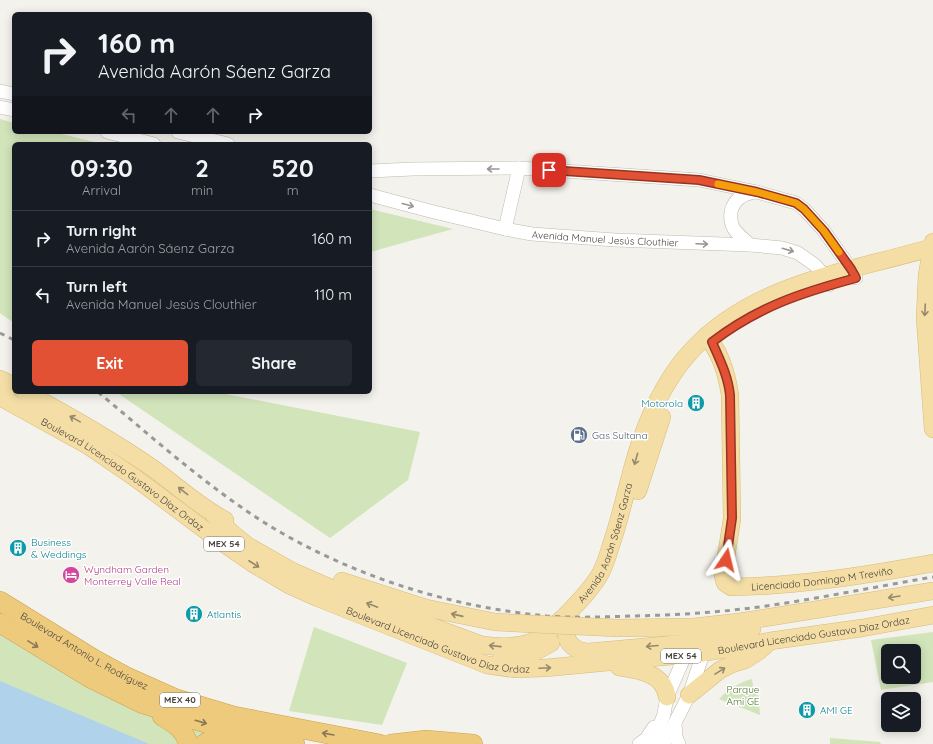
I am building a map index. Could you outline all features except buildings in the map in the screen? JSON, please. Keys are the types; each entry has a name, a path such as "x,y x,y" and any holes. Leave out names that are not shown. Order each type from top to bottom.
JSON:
{"highway":[{"name":"Boulevard Antonio L. Rodríguez","path":"0,601 94,659 127,677 174,698 234,716 380,744"},
{"name":"Boulevard Antonio L. Rodríguez","path":"0,623 90,678 143,704 231,731 295,744"},
{"path":"143,704 176,724 187,738 188,744"},
{"path":"204,744 220,738 254,744"},
{"path":"391,744 426,740 473,744"}],"main road":[{"name":"Avenida Aarón Sáenz Garza","path":"214,515 232,534 248,546 292,571 348,596 482,645 505,647 529,643 544,635 569,612 585,596 600,574 616,530 640,441 654,406 682,362 709,339 750,316 827,281 932,250"},
{"name":"Avenida Aarón Sáenz Garza","path":"853,274 914,262 932,250"},
{"path":"932,250 927,275 925,318 933,429"},
{"path":"914,262 923,267 927,275"},
{"name":"Avenida Aarón Sáenz Garza","path":"467,656 489,660 528,656 551,644 593,602 606,585 611,576 622,544 658,427 666,408 686,371 709,339"},
{"name":"Licenciado Domingo M Treviño","path":"709,339 723,365 730,395 732,518 723,576 727,586 749,587 825,580 867,575 933,563"},
{"path":"0,379 12,385"},
{"name":"Boulevard Licenciado Gustavo Díaz Ordaz","path":"29,394 77,420 127,451 164,476 214,515 316,571 352,585 426,608 495,622 617,628 698,641 770,641 862,628 933,615"},
{"name":"Boulevard Licenciado Gustavo Díaz Ordaz","path":"0,397 87,445 139,480 243,557 289,585 487,665 515,669 591,665 698,641 785,615 933,591"},
{"path":"569,626 566,634 569,642 575,649 584,652 698,641"},
{"path":"689,695 720,670 745,660 759,651 770,641"},
{"path":"591,665 616,666 641,671 652,676 662,684 666,698"}],"street":[{"path":"0,91 12,94"},
{"path":"0,107 12,110"},
{"path":"115,134 146,142"},
{"path":"186,134 220,142"},
{"path":"505,229 519,168"},
{"path":"372,171 519,168 699,180 757,192 796,203 804,209 824,231 853,274"},
{"path":"750,245 735,230 732,223 731,210 739,198 757,192"},
{"name":"Avenida Manuel Jesús Clouthier","path":"372,196 505,229 532,234 615,240 750,245 782,248 798,253 815,264 827,281"},
{"path":"640,744 670,717 689,695 698,641"},
{"path":"679,744 677,742 666,698 698,641"},
{"path":"653,744 670,717"},
{"path":"664,744 670,717"}],"green space":[{"path":"0,119 12,122 12,134 61,134 95,142 12,142 12,322 0,313"},
{"path":"372,209 453,229 372,251"},
{"path":"119,394 225,394 420,432 408,480 330,538"},
{"path":"0,626 269,744 0,744"},
{"path":"314,627 407,663 382,725 289,711"},
{"path":"933,632 933,682 921,684 921,644 881,644 881,684 920,684 881,690 871,640"},
{"name":"Parque Ami GE","path":"752,679 754,693 759,696 757,699 759,701 760,715 719,699 734,686"},
{"path":"830,738 880,742 881,744 830,744"}],"water":[{"path":"0,681 149,744 0,744"}],"railway":[{"path":"0,333 12,339"},
{"path":"100,394 221,493 265,523 297,542 365,573 401,586 473,605 510,612 558,617 686,614 738,610 773,605 933,577"}],"slow traffic":[{"path":"718,184 757,192 796,203 804,209 824,231 839,252"}],"place":[{"name":"Motorola","path":"696,403"},
{"name":"Gas Sultana","path":"579,435"},
{"name":"Business & Weddings","path":"18,548"},
{"name":"Wyndham Garden Monterrey Valle Real","path":"71,575"},
{"name":"Atlantis","path":"194,614"},
{"name":"AMI GE","path":"807,710"}],"route":[{"path":"549,170 699,180 757,192 796,203 804,209 824,231 856,278 797,295 783,301 750,316 712,342 723,365 730,395 732,518 726,560"}]}
